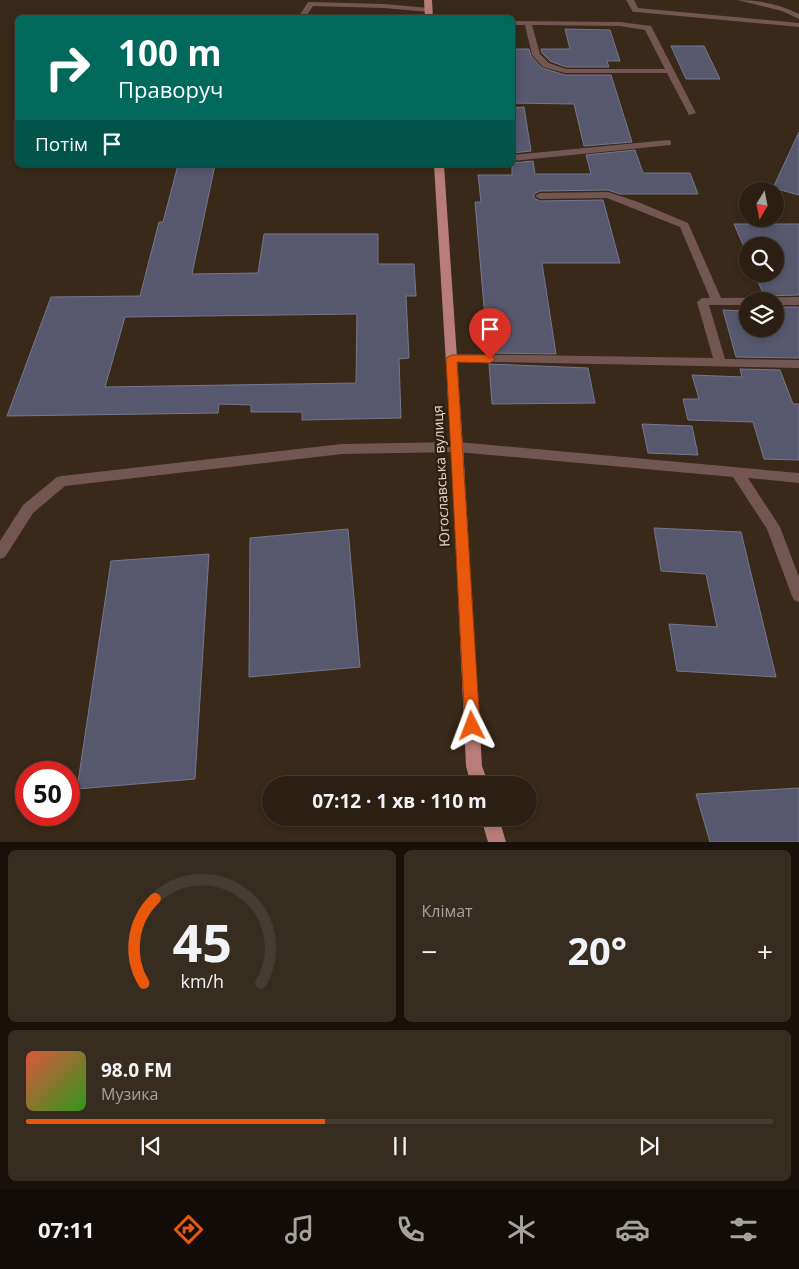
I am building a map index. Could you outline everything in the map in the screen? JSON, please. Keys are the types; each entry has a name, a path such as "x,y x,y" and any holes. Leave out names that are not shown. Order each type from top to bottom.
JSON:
{"main road":[{"path":"428,0 429,14"},
{"name":"Югославська вулиця","path":"439,167 452,358 474,766 477,776"},
{"path":"492,826 497,842"}],"lane":[{"path":"630,0 636,10 799,24"},
{"path":"741,0 784,9 799,17"},
{"path":"303,15 311,4 384,6 429,14"},
{"path":"515,23 620,24 648,28 692,113"},
{"path":"528,23 536,55 546,65 565,71 670,71"},
{"path":"515,158 531,158 668,143"},
{"path":"540,196 608,195 635,204 684,225 717,300"},
{"path":"720,363 702,302 717,300 799,301"},
{"path":"452,358 799,364"},
{"path":"0,553 28,509 62,481 342,449 457,448 799,478"},
{"path":"736,472 773,527 799,596"}],"building":[{"path":"565,29 610,30 620,61 607,61 609,67 566,67 550,61 542,53 541,49 570,49"},
{"path":"671,46 704,46 720,79 686,79"},
{"path":"515,49 529,49 531,56 542,68 565,75 611,75 632,142 584,146 574,104 515,103"},
{"path":"524,107 531,151 515,153 515,108"},
{"path":"799,132 799,195 784,191 784,182 776,182"},
{"path":"635,150 643,173 690,173 698,194 620,194 608,190 540,191 534,194 534,198 540,201 603,200 620,263 542,263 556,354 488,353 475,202 481,202 478,175 512,175 512,167 515,167 515,163 533,161 535,174 591,174 586,155"},
{"path":"177,167 215,167 192,274 258,273 264,234 378,234 378,264 414,264 416,296 406,296 409,358 399,359 401,418 302,420 302,412 251,412 251,405 219,404 218,413 7,416 51,297 140,296 159,222 163,222","holes":["357,314 356,383 105,387 125,317"]},
{"path":"734,224 739,224 739,228 784,228 784,224 799,224 799,295 784,295 784,292 762,292 758,282 784,282 784,237 740,237"},
{"path":"784,307 799,307 799,358 736,357 723,310 739,311 739,337 784,337"},
{"path":"489,364 588,368 595,403 492,404"},
{"path":"740,369 780,370 793,404 799,404 799,460 764,459 753,422 688,420 683,399 699,399 692,375 742,377"},
{"path":"642,424 692,426 698,455 648,453"},
{"path":"654,528 741,532 776,677 677,671 669,624 717,627 706,574 661,571"},
{"path":"348,529 360,667 249,677 250,538"},
{"path":"209,554 195,779 80,789 80,769 111,561"},
{"path":"799,788 799,842 710,842 696,794"}],"route":[{"path":"472,726 452,358 490,359"}]}
